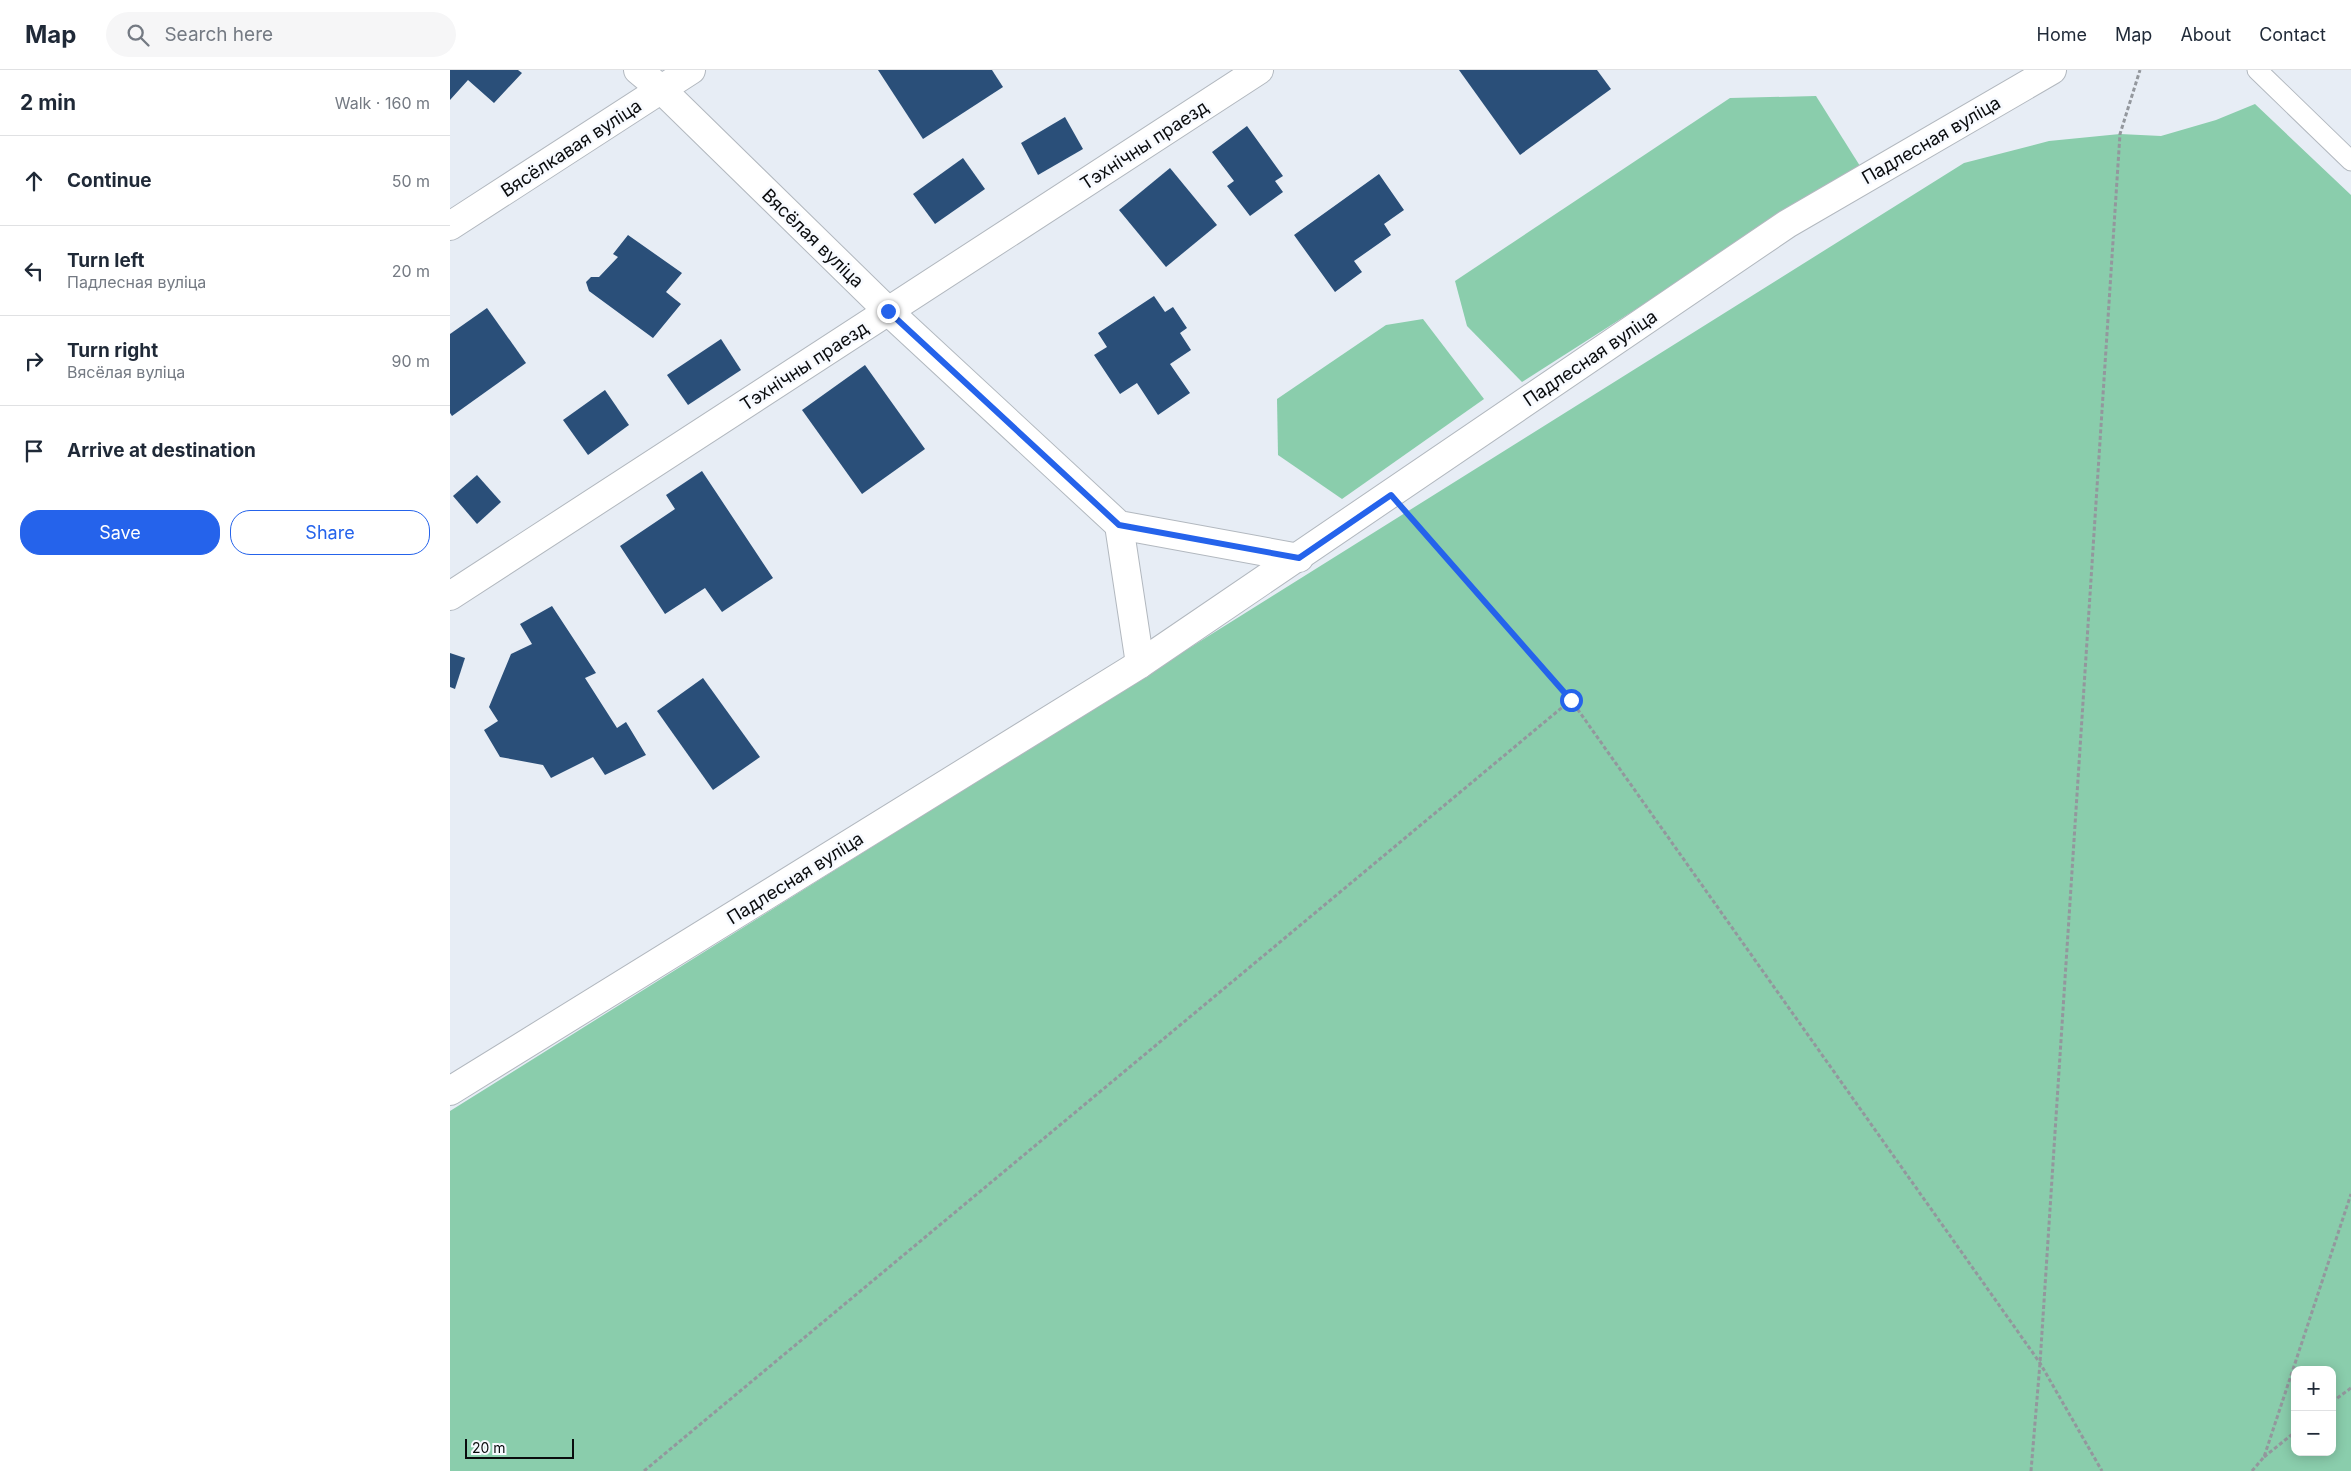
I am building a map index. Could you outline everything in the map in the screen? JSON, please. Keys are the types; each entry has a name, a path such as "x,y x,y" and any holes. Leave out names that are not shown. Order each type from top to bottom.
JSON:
{"street":[{"name":"Вясёлая вуліца","path":"638,70 662,90 888,311 1119,525"},
{"name":"Вясёлкавая вуліца","path":"450,226 691,70"},
{"name":"Тэхнічны праезд","path":"450,596 1259,70"},
{"name":"Падлесная вуліца","path":"450,1091 1140,664 1299,558 1787,224 2052,70"},
{"path":"1140,664 1119,525 1299,558"}],"lane":[{"path":"2257,70 2351,161"}],"path":[{"path":"2031,1471 2040,1363 2120,134 2140,70"},
{"path":"1391,495 1571,700 2040,1363 2102,1471"},
{"path":"644,1471 1571,700"},
{"path":"2264,1457 2351,1194"},
{"path":"2336,1399 2351,1388"},
{"path":"2252,1471 2264,1457 2291,1435"}],"green space":[{"path":"1816,96 1860,166 1522,382 1467,326 1455,281 1730,98"},
{"path":"2255,104 2351,195 2351,1471 450,1471 450,1111 1964,163 2049,141 2120,134 2161,136 2216,120"},
{"path":"1423,319 1484,399 1342,499 1278,455 1277,399 1386,325"}],"building":[{"path":"450,70 518,70 522,73 494,103 468,80 450,100"},
{"path":"878,70 992,70 1003,87 923,139"},
{"path":"1459,70 1597,70 1611,89 1520,155"},
{"path":"1065,117 1083,149 1038,175 1021,143"},
{"path":"1247,126 1283,176 1275,181 1283,192 1250,216 1227,186 1234,181 1212,152"},
{"path":"963,158 985,189 935,224 913,194"},
{"path":"1170,168 1217,225 1166,267 1119,210"},
{"path":"1379,174 1404,210 1384,224 1391,235 1354,261 1362,272 1335,292 1294,235"},
{"path":"628,235 682,273 666,292 681,304 653,338 589,291 586,282 591,277 599,277 618,257 613,254"},
{"path":"1154,296 1165,312 1173,307 1187,328 1180,333 1191,350 1170,364 1190,393 1158,415 1137,383 1120,394 1094,355 1107,347 1098,333"},
{"path":"487,308 526,363 452,416 450,413 450,334"},
{"path":"721,339 741,370 688,405 667,375"},
{"path":"865,365 925,449 862,494 802,410"},
{"path":"605,390 629,425 588,455 563,420"},
{"path":"702,471 773,578 722,612 705,588 665,614 620,546 675,509 666,495"},
{"path":"477,475 501,502 477,524 453,496"},
{"path":"552,606 596,673 585,678 617,728 626,722 646,755 605,775 593,757 551,778 543,765 500,757 484,730 498,721 489,707 511,654 532,644 520,624"},
{"path":"450,653 465,658 455,689 450,687"},
{"path":"703,678 760,757 713,790 657,711"}],"route":[{"path":"888,311 1119,525 1299,558 1391,495 1571,700"}]}
